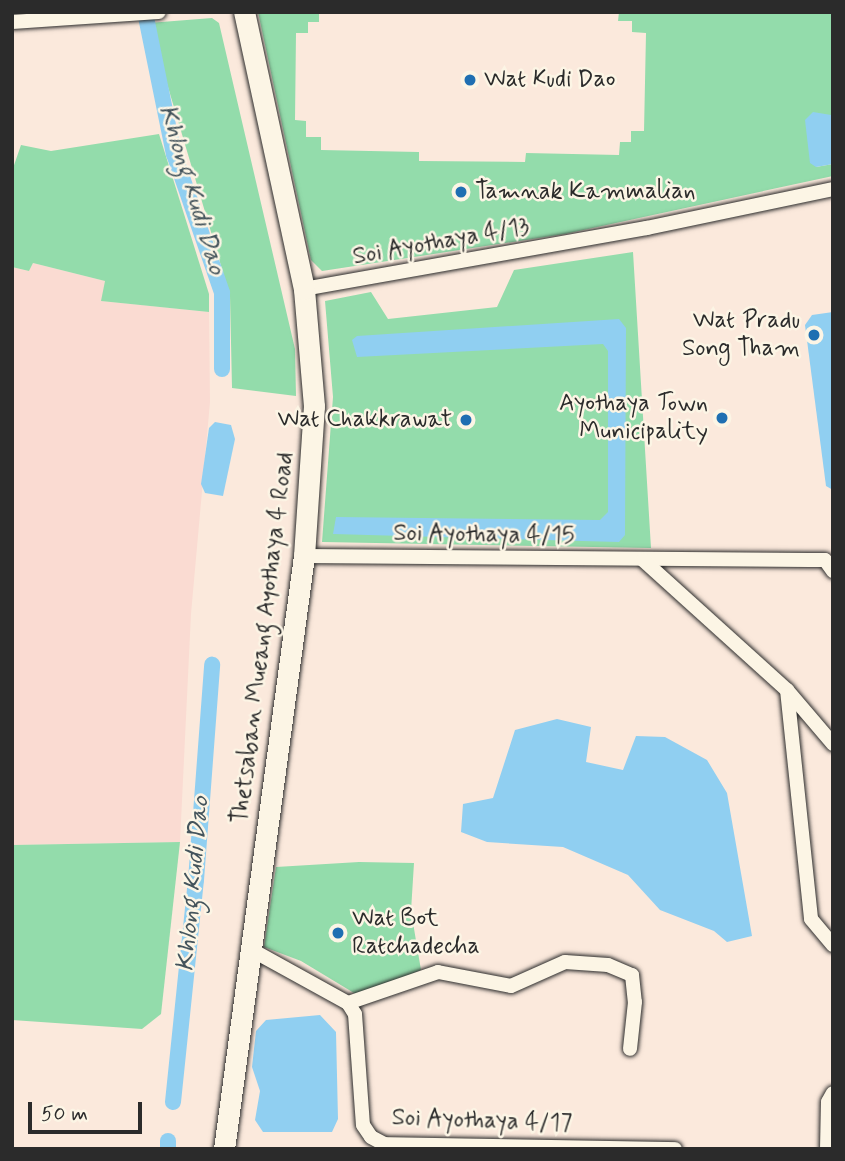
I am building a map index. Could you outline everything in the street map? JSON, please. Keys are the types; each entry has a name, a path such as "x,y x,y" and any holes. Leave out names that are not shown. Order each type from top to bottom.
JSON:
{"street":[{"path":"12,22 159,12"},
{"name":"Thetsaban Mueang Ayothaya 4 Road","path":"224,1149 304,556 314,390 304,289 244,12"},
{"name":"Soi Ayothaya 4/13","path":"304,289 639,230 833,189"},
{"name":"Soi Ayothaya 4/15","path":"304,556 825,560 833,571"},
{"path":"643,560 787,690 833,744"},
{"path":"787,690 811,919 833,945"},
{"path":"250,949 348,1003 438,972 511,986 546,968 587,961 632,975 635,1002 630,1049"},
{"name":"Soi Ayothaya 4/17","path":"348,1003 359,1026 363,1125 371,1137 383,1144 675,1149"},
{"path":"827,1149 828,1102 833,1093"}],"shaded area":[{"path":"33,263 105,281 102,301 209,312 210,402 191,614 180,842 12,845 12,267 29,271"}],"green space":[{"path":"258,12 319,12 319,22 308,22 308,33 296,33 295,120 306,121 306,137 321,137 321,150 419,152 419,161 525,162 526,153 619,155 620,142 631,142 631,131 644,131 646,33 632,32 632,21 618,21 619,12 833,12 833,140 830,115 816,167 833,164 833,176 565,234 322,271 311,260"},
{"path":"212,18 219,23 295,349 296,396 232,388 230,296 149,23"},
{"path":"159,134 209,294 209,312 101,301 105,281 33,263 29,271 12,267 12,171 21,145 51,151"},
{"path":"633,252 651,548 322,542 333,397 325,301 371,292 388,319 497,307 514,270"},
{"path":"180,842 161,1014 142,1029 12,1020 12,845"},
{"path":"359,862 414,863 411,911 421,970 359,996 301,961 264,947 276,867"}],"water":[{"path":"813,112 831,115 833,164 816,167 810,163 805,120"},
{"path":"833,312 833,490 826,486 805,325 812,315"},
{"path":"619,319 626,328 625,535 619,542 333,534 336,517 600,520 608,512 608,351 603,344 357,357 352,340 357,336"},
{"path":"215,422 231,425 235,439 223,496 205,493 201,484 209,428"},
{"path":"557,719 591,727 586,762 623,770 636,736 665,737 707,760 727,793 752,936 727,942 714,931 660,910 628,875 563,847 487,842 461,832 463,804 493,798 515,730"},
{"path":"320,1015 336,1032 338,1119 332,1132 263,1132 255,1120 260,1091 252,1067 256,1031 266,1020"}],"waterway":[{"name":"Khlong Kudi Dao","path":"145,12 174,154 222,293 222,369"},
{"name":"Khlong Kudi Dao","path":"173,1102 196,880 212,665"},
{"name":"Khlong Kudi Dao","path":"168,1141 168,1149"}],"place":[{"name":"Wat Kudi Dao","path":"470,80"},
{"name":"Tamnak Kammalian","path":"461,192"},
{"name":"Wat Pradu Song Tham","path":"814,335"},
{"name":"Ayothaya Town Municipality","path":"722,418"},
{"name":"Wat Chakkrawat","path":"466,420"},
{"name":"Wat Bot Ratchadecha","path":"338,933"}]}
